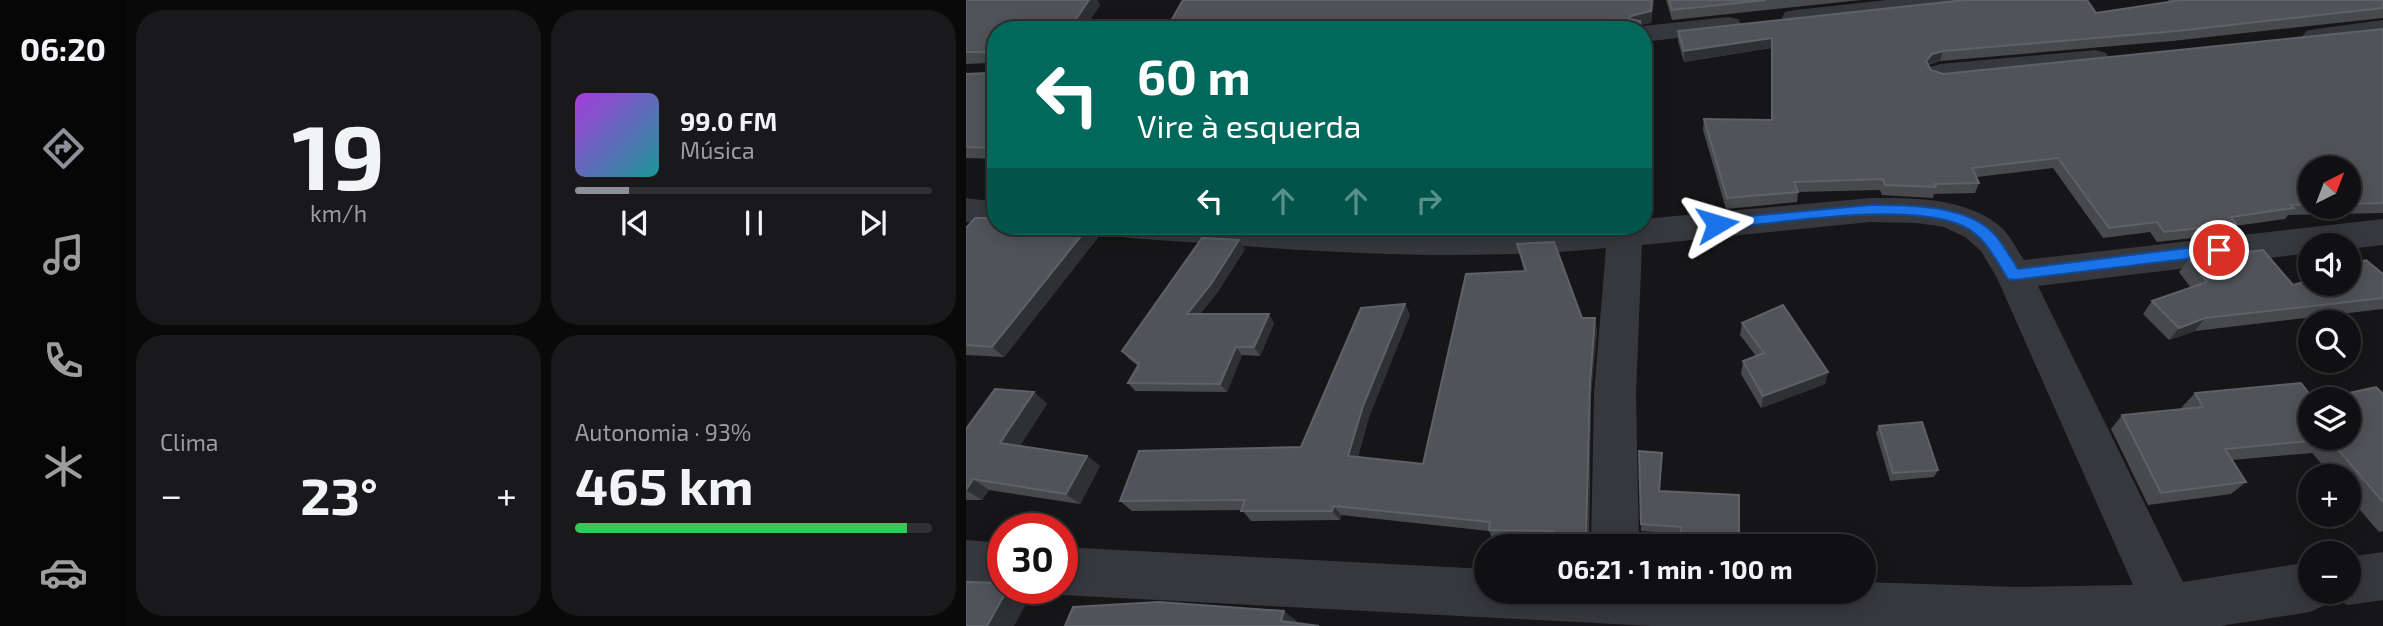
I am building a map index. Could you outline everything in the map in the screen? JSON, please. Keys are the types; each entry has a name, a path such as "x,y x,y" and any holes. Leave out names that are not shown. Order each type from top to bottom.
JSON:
{"street":[{"path":"1652,33 1960,0"},
{"path":"2293,40 2383,28"},
{"path":"1940,73 2118,57"},
{"path":"966,210 987,213"},
{"path":"1652,231 1794,216 1922,210 1969,223 1990,239 2014,275 2170,609"},
{"path":"2014,275 2383,232"},
{"path":"1270,235 1395,243 1538,242 1614,235"},
{"path":"1615,534 1615,394 1625,235"},
{"path":"966,564 987,566"},
{"path":"1078,572 1615,606 1991,612 2170,609 2298,589"},
{"path":"2361,579 2383,576"}],"building":[{"path":"966,0 1089,0 1075,21 987,21 987,52 966,52"},
{"path":"1183,0 1652,0 1651,11 1631,16 1629,19 1640,21 1171,21"},
{"path":"1669,0 1766,0 1672,10"},
{"path":"1965,0 2087,0 2096,13 2182,0 2383,0 2383,8 2177,31 1943,51 1932,54 1926,61 1931,70 1943,74 2383,29 2383,203 2361,204 2361,156 2298,156 2298,205 2290,205 2294,208 2231,217 2236,224 2164,232 2157,222 2109,228 2058,158 1972,168 1979,183 1935,184 1936,187 1885,185 1883,179 1794,182 1798,192 1727,198 1704,119 1772,120 1772,38 1684,51 1678,31"},
{"path":"987,73 987,148 966,147 966,74"},
{"path":"975,218 987,218 987,235 1082,235 992,347 966,345 966,228"},
{"path":"1202,238 1239,240 1211,284 1187,314 1269,314 1254,347 1236,347 1220,384 1128,383 1139,364 1122,351"},
{"path":"1554,242 1582,318 1595,318 1590,383 1586,534 1489,530 1490,522 1334,506 1332,511 1241,511 1245,500 1120,501 1139,451 1301,447 1361,308 1405,304 1363,406 1348,456 1423,464 1466,274 1526,271 1517,244"},
{"path":"2263,250 2293,285 2298,284 2298,296 2361,296 2361,262 2366,260 2383,274 2383,298 2205,318 2179,328 2152,301 2207,282 2189,259"},
{"path":"1783,305 1828,372 1763,396 1743,361 1764,353 1742,323"},
{"path":"2301,383 2304,387 2298,387 2298,442 2225,449 2246,482 2161,493 2122,415 2203,407 2195,393"},
{"path":"2376,387 2383,394 2383,502 2361,476 2361,464 2350,464 2338,450 2361,450 2361,390"},
{"path":"995,389 1034,392 1000,443 1087,456 1066,494 973,479 966,490 966,429"},
{"path":"1922,422 1938,470 1893,473 1879,426"},
{"path":"1639,451 1662,453 1659,491 1739,495 1739,534 1680,534 1681,527 1641,524"},
{"path":"966,582 987,583 987,604 999,604 987,626 966,626"},
{"path":"1159,602 1284,611 1281,621 1319,626 1065,626 1073,607"}],"route":[{"path":"1717,224 1870,210 1922,210 1969,223 1990,239 2014,275 2219,250"}]}
